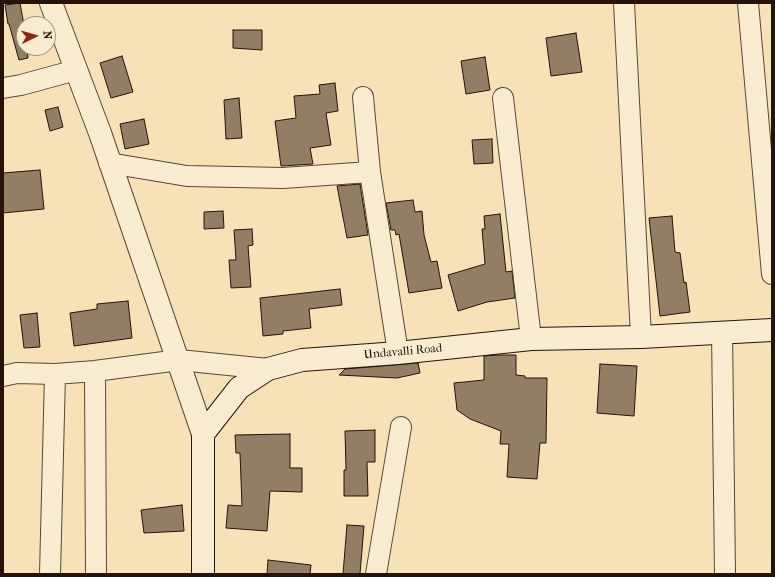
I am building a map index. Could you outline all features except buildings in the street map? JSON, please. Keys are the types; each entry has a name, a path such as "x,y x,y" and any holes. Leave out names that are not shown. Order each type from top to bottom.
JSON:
{"main road":[{"path":"51,3 100,133 109,163 204,434 203,574"},
{"name":"Undavalli Road","path":"204,434 239,388 268,369 302,360 398,353 531,339 641,337 772,330"}],"street":[{"path":"624,3 641,337"},
{"path":"748,3 772,274"},
{"path":"3,88 21,85 76,70"},
{"path":"362,96 370,172 398,353"},
{"path":"503,98 531,339"},
{"path":"109,163 187,176 283,178 370,172"},
{"path":"722,332 725,574"},
{"path":"3,376 17,373 55,374 96,371 179,360 268,369"},
{"path":"96,371 96,574"},
{"path":"50,574 55,374"},
{"path":"376,574 401,427"}]}
